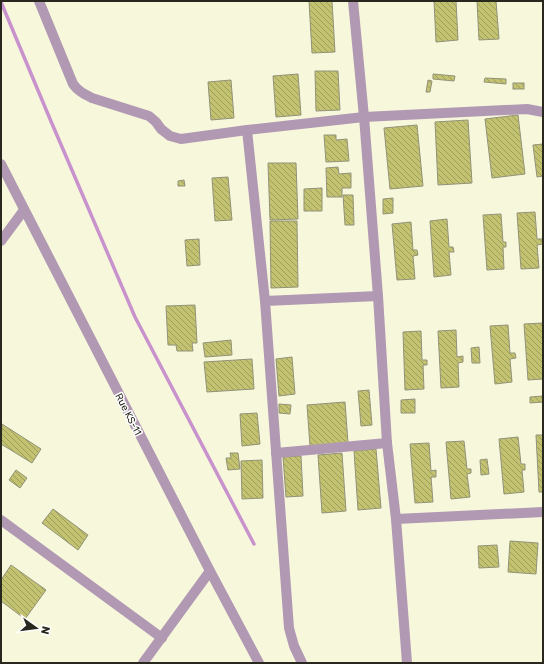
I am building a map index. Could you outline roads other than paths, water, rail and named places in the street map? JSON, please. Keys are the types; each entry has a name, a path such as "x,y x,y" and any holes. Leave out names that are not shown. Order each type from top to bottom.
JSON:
{"street":[{"path":"39,1 73,84 78,90 92,98 149,116 170,136 181,139 247,130 364,118 527,109 543,112"},
{"path":"353,1 378,296 387,443 396,520 407,663"},
{"path":"247,130 265,301 289,628 294,646 302,663"},
{"name":"Rue KS-11","path":"1,164 210,571 259,663"},
{"path":"1,241 24,210"},
{"path":"265,301 378,296"},
{"path":"276,453 387,443"},
{"path":"396,520 543,512"},
{"path":"1,520 162,638"},
{"path":"143,663 210,571"}],"waterway":[{"path":"1,2 135,317 254,544"}]}
